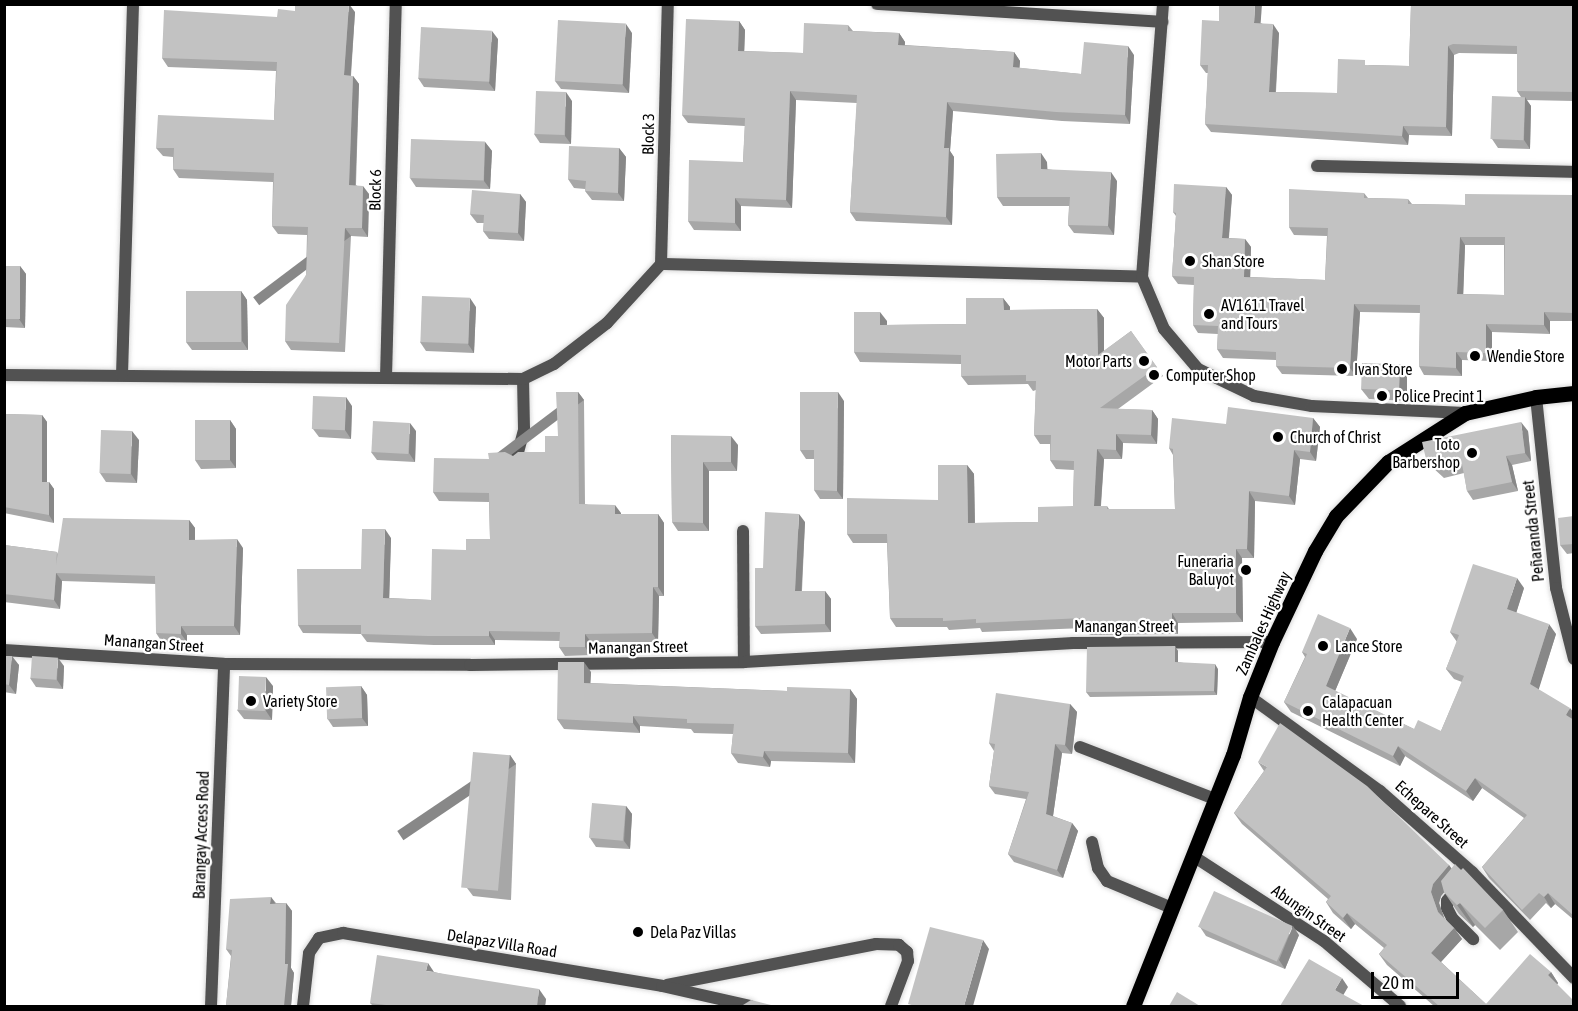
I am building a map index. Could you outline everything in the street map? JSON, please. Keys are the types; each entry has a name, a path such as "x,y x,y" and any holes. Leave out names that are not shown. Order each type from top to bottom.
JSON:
{"main road":[{"name":"Zambales Highway","path":"1132,1006 1233,755 1250,698 1272,642 1315,551 1336,516 1388,462 1465,413 1536,397 1574,393"}],"street":[{"path":"122,375 133,4"},
{"name":"Block 6","path":"386,377 396,4"},
{"name":"Block 3","path":"661,264 668,4"},
{"path":"877,4 1162,22"},
{"path":"1163,4 1142,277 1164,329 1198,369 1254,396 1312,406 1465,413"},
{"path":"1317,166 1574,172"},
{"path":"4,375 523,379 554,364 607,323 661,264 1142,277"},
{"path":"517,456 524,429 523,379"},
{"name":"Peñaranda Street","path":"1536,397 1556,588 1574,659"},
{"path":"743,531 744,662"},
{"name":"Manangan Street","path":"4,650 224,664 470,665 744,662 1073,643 1272,642"},
{"name":"Barangay Access Road","path":"211,1006 224,664"},
{"name":"Echepare Street","path":"1250,698 1380,791 1472,872 1574,978"},
{"path":"1080,747 1215,799"},
{"path":"1092,842 1098,868 1107,881 1172,908"},
{"name":"Abungin Street","path":"1193,856 1324,941 1400,1006"},
{"path":"1472,872 1447,901 1452,918 1473,939"},
{"name":"Delapaz Villa Road","path":"303,1006 309,953 320,938 343,933 662,986 750,1006"},
{"path":"662,986 876,944 899,945 907,952 908,961 891,1006"}],"building":[{"path":"295,4 349,4 344,75 353,76 349,185 363,186 362,228 345,228 339,343 285,341 286,305 306,275 308,227 272,226 274,173 173,169 174,148 156,148 158,115 274,120 277,62 162,58 164,10 277,17 278,9 295,11"},
{"path":"1219,4 1255,4 1254,23 1273,24 1269,92 1337,93 1338,59 1365,60 1365,65 1409,66 1411,4 1574,4 1574,92 1517,91 1517,46 1453,44 1448,46 1446,127 1403,126 1402,136 1205,124 1208,65 1200,65 1202,20 1219,21"},
{"path":"686,19 739,21 738,51 803,53 804,23 848,25 848,31 899,33 898,45 1014,52 1013,67 1081,74 1084,42 1128,46 1125,115 1056,112 947,102 944,148 949,148 946,217 850,212 857,95 790,91 786,200 735,198 735,223 688,221 689,160 743,162 745,118 682,115"},
{"path":"558,20 626,24 623,84 555,81"},
{"path":"421,27 492,31 489,82 418,78"},
{"path":"536,91 566,92 564,135 534,134"},
{"path":"1492,96 1525,97 1523,140 1490,139"},
{"path":"411,139 485,142 484,181 410,178"},
{"path":"569,146 619,148 618,193 585,191 586,181 568,179"},
{"path":"1041,153 1041,169 1111,172 1108,226 1068,225 1070,197 997,197 996,154"},
{"path":"1174,184 1226,187 1222,238 1245,239 1244,277 1325,280 1328,228 1289,227 1289,189 1364,193 1364,198 1408,199 1408,204 1465,205 1465,194 1574,195 1574,313 1544,312 1544,325 1486,324 1486,353 1456,352 1456,368 1419,366 1420,305 1354,304 1350,368 1276,366 1276,352 1217,349 1218,326 1193,325 1194,277 1172,276 1176,213 1173,212","holes":["1460,237 1505,237 1504,295 1457,294"]},
{"path":"472,190 520,194 518,233 483,231 484,215 470,214"},
{"path":"4,266 20,266 20,319 4,319"},
{"path":"186,291 241,291 241,342 186,342"},
{"path":"422,296 470,298 468,344 420,342"},
{"path":"966,298 1003,298 1004,310 1097,309 1098,355 1131,331 1157,367 1100,408 1152,410 1151,435 1116,434 1116,450 1097,449 1094,506 1107,506 1107,509 1175,509 1173,449 1169,448 1172,418 1226,424 1228,407 1313,418 1310,452 1294,450 1289,496 1249,491 1247,549 1236,549 1236,613 1172,613 1172,625 1083,626 1083,618 976,623 976,619 943,621 943,618 890,618 887,534 847,534 847,498 938,500 938,465 967,465 968,523 1038,522 1038,507 1073,506 1074,461 1050,460 1051,435 1034,435 1036,381 1026,381 1026,375 961,376 961,355 854,352 854,312 880,312 880,325 966,324"},
{"path":"1362,363 1400,364 1399,390 1361,389"},
{"path":"556,392 578,392 579,504 615,505 615,514 658,514 658,587 653,587 652,633 585,634 585,647 559,647 560,632 489,631 489,636 428,636 361,634 361,625 298,625 297,569 361,569 362,529 385,529 383,598 431,600 432,549 466,550 466,539 490,539 489,493 433,492 434,458 489,459 488,453 505,452 513,456 518,452 545,452 545,436 558,436"},
{"path":"800,392 838,392 837,491 814,490 814,450 800,450"},
{"path":"313,396 346,397 345,430 312,429"},
{"path":"4,414 42,415 42,482 49,482 49,515 4,507"},
{"path":"195,420 230,420 230,460 195,460"},
{"path":"373,421 410,423 408,454 371,452"},
{"path":"1521,422 1525,453 1506,456 1512,482 1467,491 1462,464 1438,469 1426,459 1422,442"},
{"path":"101,430 132,431 130,474 99,473"},
{"path":"671,435 731,436 731,462 703,462 703,523 672,522"},
{"path":"765,512 799,514 795,591 825,591 825,624 755,626 755,568 763,568"},
{"path":"1574,516 1574,544 1560,545 1558,518"},
{"path":"63,518 189,520 189,540 237,539 234,626 181,626 181,634 156,633 155,576 56,573 54,600 4,594 4,545 57,552 56,565"},
{"path":"1473,564 1517,578 1507,609 1549,624 1530,684 1570,708 1566,715 1574,720 1574,916 1548,893 1544,897 1539,893 1522,910 1482,867 1527,815 1475,778 1466,791 1398,746 1393,756 1284,702 1307,654 1302,652 1318,614 1350,628 1326,686 1414,729 1418,720 1441,731 1464,676 1446,669 1459,635 1450,632"},
{"path":"1175,646 1175,662 1215,664 1214,691 1086,692 1087,647"},
{"path":"4,656 12,656 9,685 4,684"},
{"path":"32,656 58,658 56,680 30,678"},
{"path":"558,662 584,662 584,683 787,691 787,687 850,689 848,753 764,751 763,757 731,753 734,724 687,723 687,719 633,716 633,723 557,719"},
{"path":"239,676 266,677 265,711 238,710"},
{"path":"361,686 362,718 327,719 326,687"},
{"path":"996,693 1070,704 1065,745 1055,744 1046,814 1072,823 1057,870 1008,854 1029,792 989,786 995,744 989,743"},
{"path":"1280,723 1367,786 1449,865 1433,884 1431,892 1438,912 1454,928 1431,953 1486,1004 1530,954 1551,972 1548,975 1574,1001 1574,1006 1439,1006 1379,954 1387,945 1347,913 1343,918 1326,902 1331,896 1234,813 1267,767 1258,762"},
{"path":"473,752 510,755 498,891 461,887"},
{"path":"592,803 626,806 623,841 589,838"},
{"path":"1455,864 1461,870 1463,868 1503,910 1485,928 1460,903 1457,905 1444,892 1441,881"},
{"path":"1214,891 1293,926 1277,962 1198,927"},
{"path":"271,897 270,904 286,903 285,964 288,964 284,1006 226,1006 232,950 226,949 230,899"},
{"path":"930,927 983,940 964,1006 908,1004"},
{"path":"377,955 428,963 426,971 539,989 537,1006 394,1006 370,1003"},
{"path":"1309,959 1342,978 1335,990 1364,1006 1280,1006"},
{"path":"1177,992 1200,1006 1169,1006"},
{"path":"751,1000 775,1006 743,1006"}],"place":[{"name":"Shan Store","path":"1190,261"},
{"name":"AV1611 Travel and Tours","path":"1209,314"},
{"name":"Wendie Store","path":"1475,356"},
{"name":"Motor Parts","path":"1144,361"},
{"name":"Ivan Store","path":"1342,369"},
{"name":"Computer Shop","path":"1154,375"},
{"name":"Police Precint 1","path":"1382,396"},
{"name":"Church of Christ","path":"1278,437"},
{"name":"Toto Barbershop","path":"1472,453"},
{"name":"Funeraria Baluyot","path":"1246,570"},
{"name":"Lance Store","path":"1323,646"},
{"name":"Variety Store","path":"251,701"},
{"name":"Calapacuan Health Center","path":"1308,711"},
{"name":"Dela Paz Villas","path":"638,932"}]}
